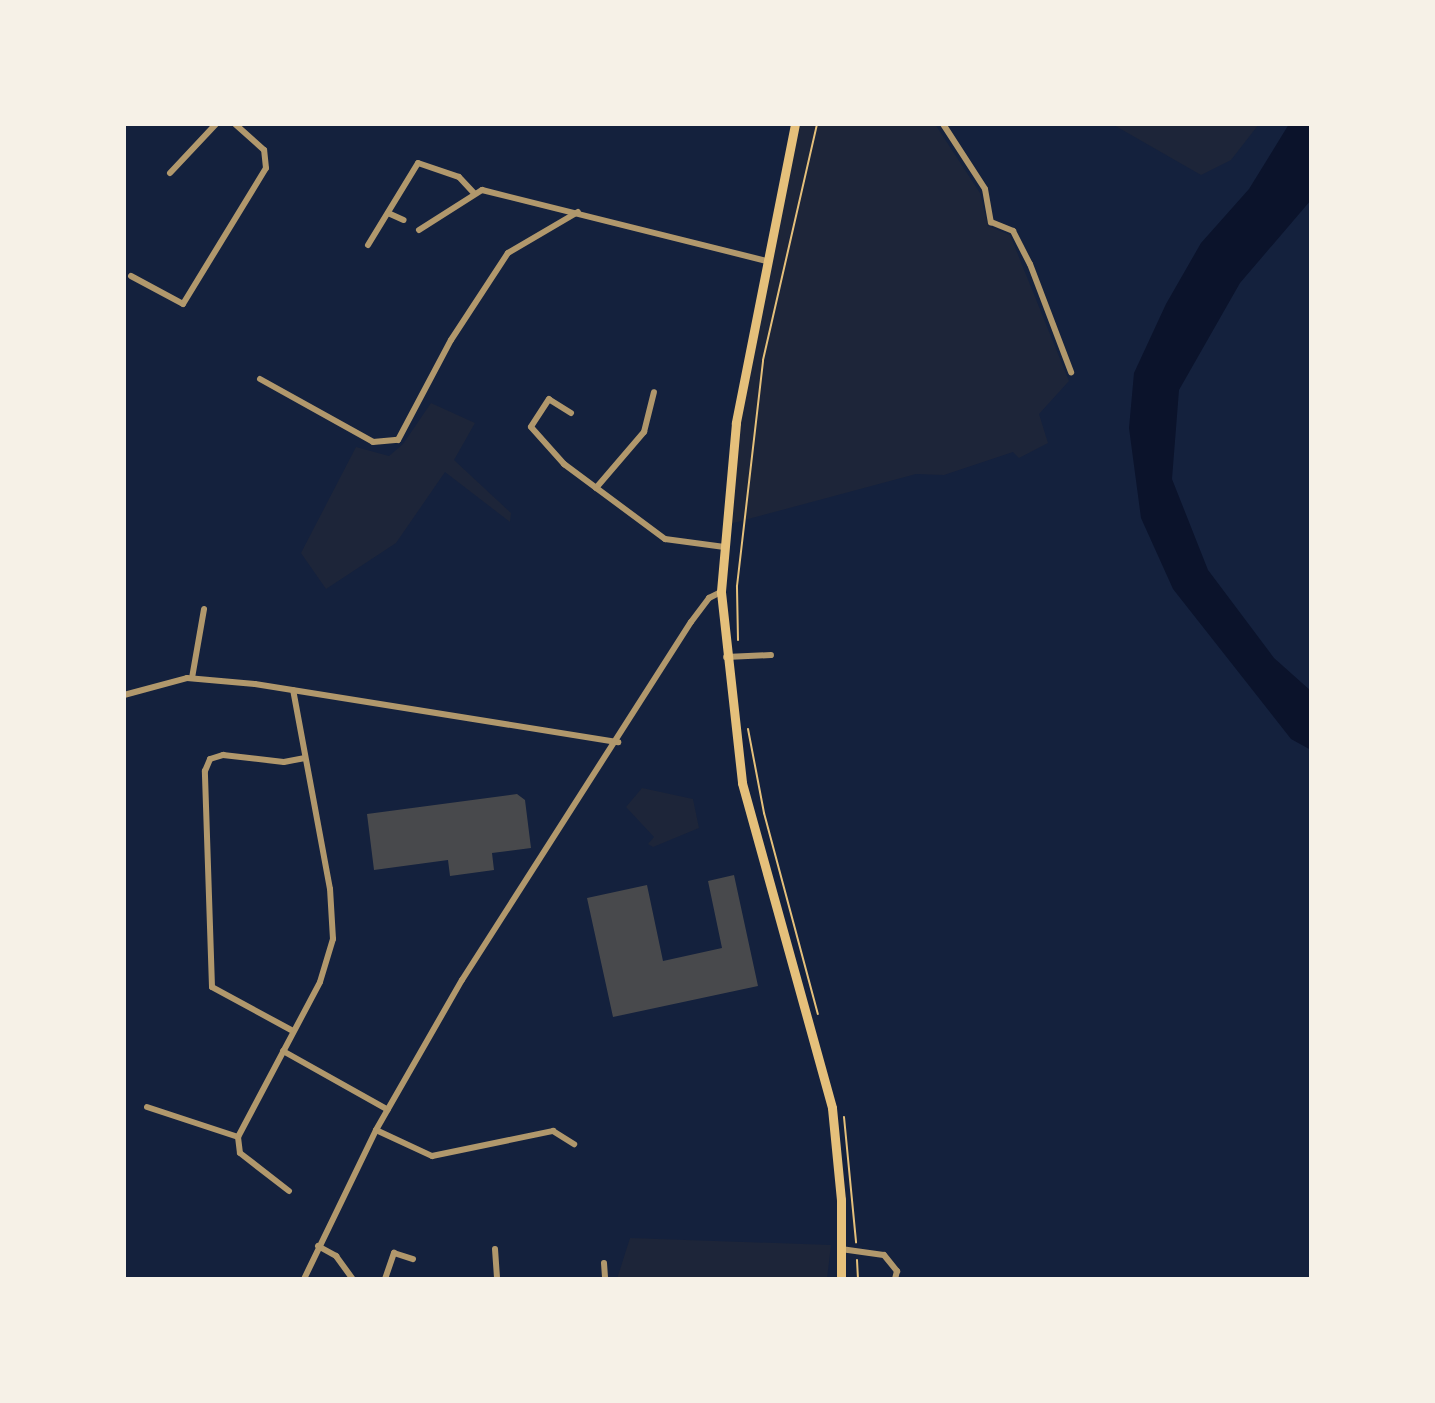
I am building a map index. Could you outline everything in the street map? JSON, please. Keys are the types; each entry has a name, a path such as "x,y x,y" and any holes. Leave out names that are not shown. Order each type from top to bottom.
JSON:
{"main road":[{"path":"795,124 736,423 721,592 726,657 751,825 832,1108 841,1279"}],"street":[{"path":"170,173 216,124"},
{"path":"131,276 183,304 266,168 264,150 235,124"},
{"path":"943,124 985,189 991,222 1013,231 1071,372"},
{"path":"368,245 418,163 459,177 474,193"},
{"path":"419,230 482,190 767,261"},
{"path":"260,379 373,442 398,440 451,340 508,253 578,212"},
{"path":"388,213 404,220"},
{"path":"596,488 644,432 654,392"},
{"path":"571,413 549,399 531,427 564,464 665,539 724,547"},
{"path":"304,1279 376,1130 462,980 618,742 691,622 709,598 721,592"},
{"path":"192,678 204,609"},
{"path":"726,657 771,655"},
{"path":"124,695 192,678 293,690 618,742"},
{"path":"289,1191 240,1153 238,1137 320,982 333,939 330,889 293,690"},
{"path":"293,1031 212,987 205,771 210,759 223,755 284,762 304,758"},
{"path":"283,1051 388,1110"},
{"path":"147,1107 238,1137"},
{"path":"376,1130 432,1156 553,1131 574,1144"},
{"path":"318,1246 336,1256 353,1279"},
{"path":"495,1249 497,1279"},
{"path":"841,1249 884,1255 897,1271 895,1279"},
{"path":"385,1279 394,1253 413,1259"},
{"path":"604,1263 605,1279"}],"path":[{"path":"738,656 737,586 763,360 817,124"},
{"path":"746,719 764,813 819,1019"},
{"path":"843,1110 850,1141 858,1279"}],"shaded area":[{"path":"801,124 935,124 980,193 988,226 1010,235 1069,381 1039,414 1048,443 1019,458 1013,452 944,475 916,474 726,525 736,423 779,194"},
{"path":"1112,124 1259,124 1231,160 1201,175"},
{"path":"1289,124 1311,124 1311,200 1240,283 1179,390 1172,479 1208,570 1274,658 1311,691 1311,750 1291,739 1173,589 1141,518 1129,428 1134,373 1166,304 1201,243 1249,189"},
{"path":"431,403 475,423 454,460 511,513 510,522 445,472 396,543 326,589 301,553 356,447 389,456 403,444"},
{"path":"642,788 693,799 699,828 653,847 648,844 654,837 626,807"},
{"path":"630,1238 831,1245 827,1279 617,1279"}],"building":[{"path":"517,794 525,800 531,848 492,853 494,870 450,876 448,860 374,870 367,814"},
{"path":"734,875 758,986 613,1017 587,898 647,885 663,961 722,948 708,881"}]}
